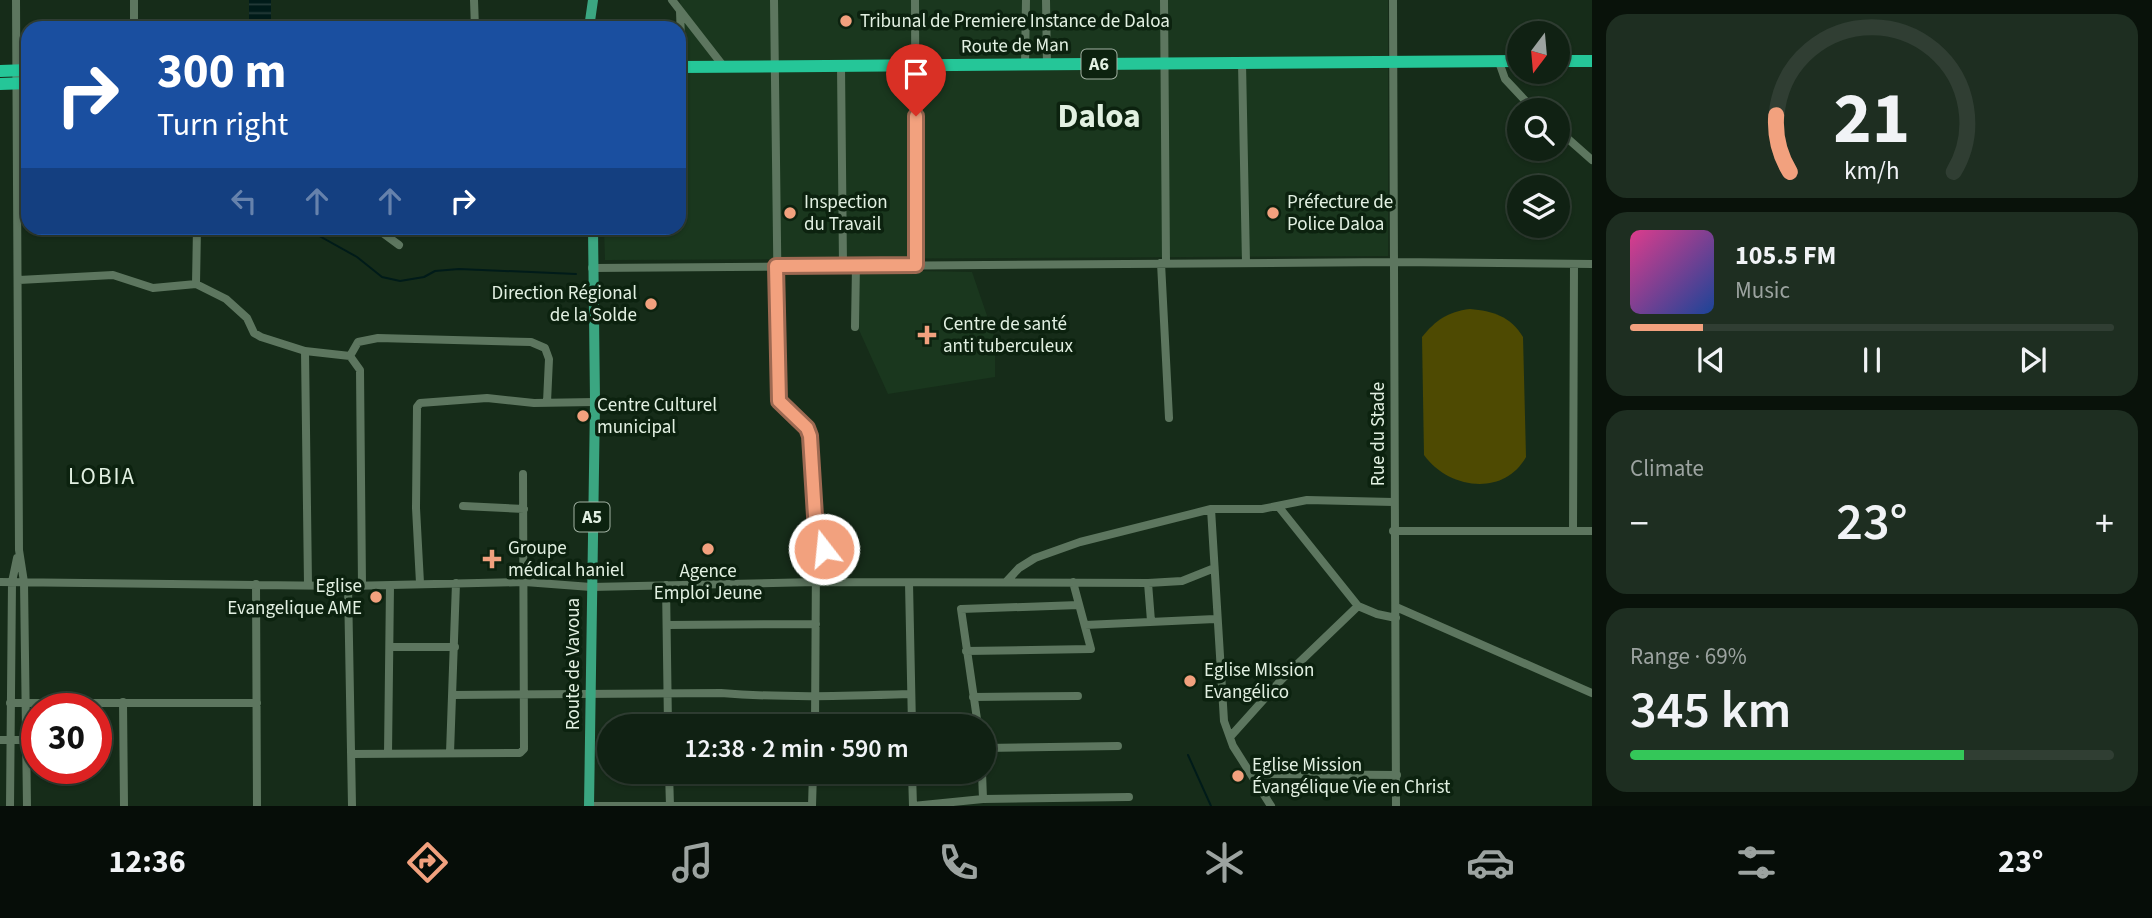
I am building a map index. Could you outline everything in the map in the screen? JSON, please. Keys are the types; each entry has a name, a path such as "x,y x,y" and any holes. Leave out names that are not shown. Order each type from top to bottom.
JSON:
{"highway":[{"path":"1570,61 1592,61"},
{"name":"Route de Man","path":"686,65 773,67 1507,62"},
{"path":"0,71 21,77"},
{"path":"0,84 21,77"}],"main road":[{"path":"593,4 597,21"},
{"name":"Route de Vavoua","path":"589,806 595,402 593,235"}],"street":[{"path":"16,0 21,64"},
{"path":"134,0 134,21"},
{"path":"474,0 475,21"},
{"path":"672,0 724,67"},
{"path":"774,0 779,401 807,428 810,436 816,532 825,546 816,559 815,714"},
{"path":"915,0 916,265"},
{"path":"1025,65 1026,0"},
{"path":"1046,0 1047,65"},
{"path":"1164,0 1163,263 1169,418"},
{"name":"Rue du Stade","path":"1393,0 1396,806"},
{"path":"680,10 680,21"},
{"path":"1499,62 1505,79 1523,98"},
{"path":"1242,64 1246,263"},
{"path":"841,66 843,265"},
{"path":"1570,141 1592,160"},
{"path":"21,145 19,550 24,582 26,693"},
{"path":"196,284 197,235"},
{"path":"385,235 399,245"},
{"path":"592,268 1394,262 1592,264"},
{"path":"1573,530 1574,264"},
{"path":"855,327 856,265"},
{"path":"19,280 113,275 153,288 196,284 226,299 247,318 254,332 261,337 305,351 350,356 360,370 362,586"},
{"path":"350,356 358,342 378,338 531,342 545,348 549,359 547,402"},
{"path":"305,351 308,585"},
{"path":"420,583 416,508 417,407 420,404 487,398 595,402"},
{"path":"351,754 520,753 525,740 523,474"},
{"path":"1006,582 1019,568 1035,558 1080,542 1144,529 1211,509 1262,509 1307,500 1394,502"},
{"path":"463,506 524,509"},
{"path":"1278,506 1358,606 1396,618"},
{"path":"1211,509 1215,618 1224,721 1230,737 1271,806"},
{"path":"1393,531 1592,531"},
{"path":"10,806 12,582 19,550"},
{"path":"0,582 390,586 420,583 525,582 592,587 816,582 1148,583 1182,581 1212,569"},
{"path":"966,651 1090,649 1073,582"},
{"path":"450,753 456,583"},
{"path":"909,583 912,714"},
{"path":"1148,583 1151,621"},
{"path":"256,584 257,806"},
{"path":"666,584 668,714"},
{"path":"348,586 352,806"},
{"path":"387,754 390,586"},
{"path":"976,714 961,608 1079,605"},
{"path":"1230,737 1282,680 1358,606"},
{"path":"1396,607 1592,693"},
{"path":"1085,625 1215,618"},
{"path":"667,625 816,624"},
{"path":"390,648 455,647"},
{"path":"453,695 591,692 816,697 911,694"},
{"path":"974,697 1079,696"},
{"path":"10,703 21,702"},
{"path":"112,702 257,703"},
{"path":"123,702 124,806"},
{"path":"0,740 21,740"},
{"path":"996,748 1118,746"},
{"path":"1252,774 1397,775"},
{"path":"27,784 27,806"},
{"path":"669,784 670,806"},
{"path":"589,806 812,806 813,784"},
{"path":"912,784 913,806 983,799 1129,797"},
{"path":"982,784 983,799"}],"shaded area":[{"path":"680,0 1388,0 1388,256 605,260 604,235 686,235 686,21 681,21"},
{"name":"Centre de santé anti tuberculeux","path":"860,270 972,272 995,339 995,377 888,394 859,330"},
{"path":"1470,309 1486,311 1507,319 1523,337 1526,457 1516,470 1504,479 1490,483 1460,481 1446,475 1424,455 1422,337 1443,318"}],"water":[{"path":"249,0 271,0 271,21 249,21"}],"waterway":[{"path":"318,235 357,257 382,277 400,281 424,277 435,271 459,269 576,274"},
{"path":"1188,755 1211,806"}],"place":[{"name":"Tribunal de Premiere Instance de Daloa","path":"846,21"},
{"name":"Inspection du Travail","path":"790,213"},
{"name":"Préfecture de Police Daloa","path":"1273,213"},
{"name":"Direction Régional de la Solde","path":"651,304"},
{"name":"Centre de santé anti tuberculeux","path":"927,335"},
{"name":"Centre Culturel municipal","path":"583,416"},
{"name":"Agence Emploi Jeune","path":"708,549"},
{"name":"Groupe médical haniel","path":"492,559"},
{"name":"Eglise Evangelique AME","path":"376,597"},
{"name":"Eglise MIssion Evangélico","path":"1190,681"},
{"name":"Eglise Mission Évangélique Vie en Christ","path":"1238,776"}],"district":[{"name":"Daloa","path":"1099,116"},
{"name":"LOBIA","path":"102,476"}],"route":[{"path":"824,549 825,546 816,532 810,436 801,421 781,407 779,401 776,266 916,265 916,116"}]}
